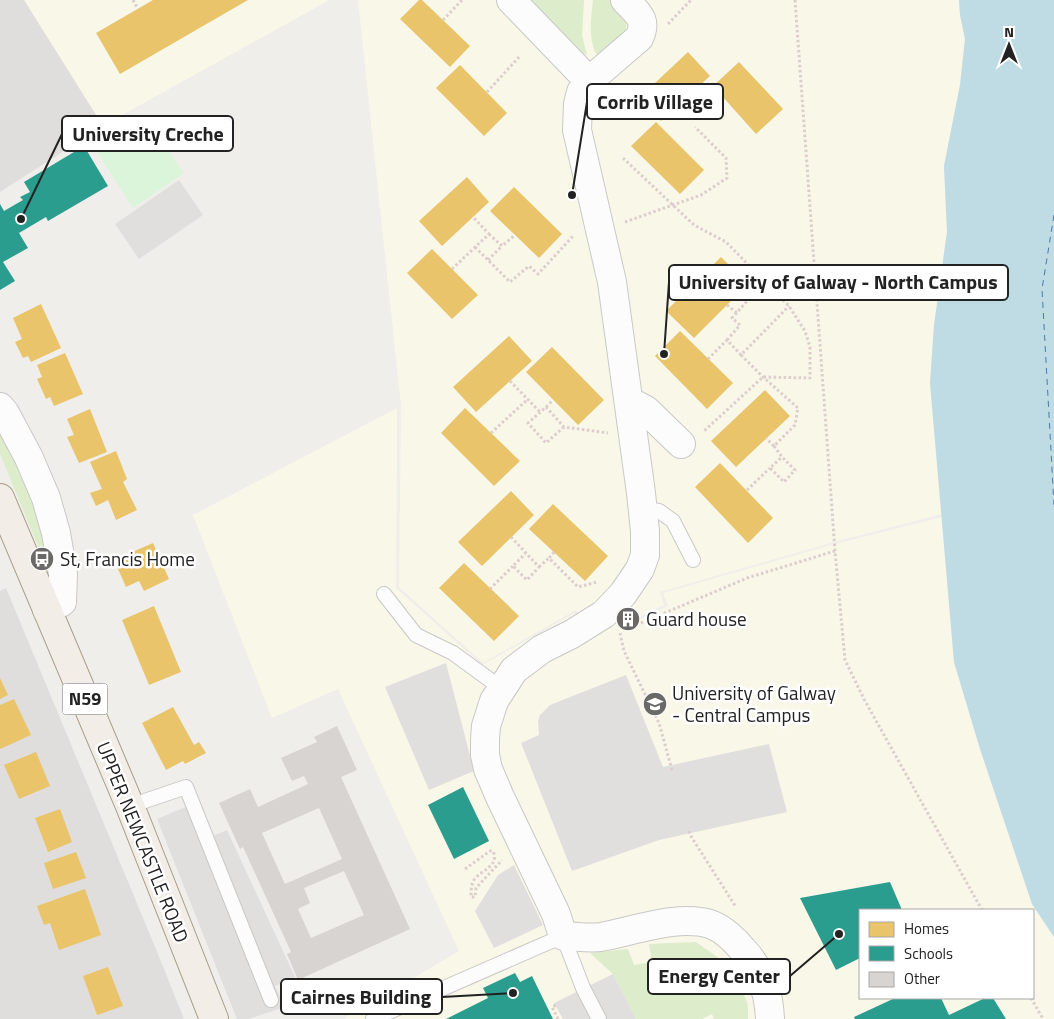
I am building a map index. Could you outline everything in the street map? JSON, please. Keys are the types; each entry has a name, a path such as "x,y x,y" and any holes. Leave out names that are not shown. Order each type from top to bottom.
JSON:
{"main road":[{"name":"UPPER NEWCASTLE ROAD","path":"0,498 130,806 214,1019"}],"street":[{"path":"511,0 589,81"},
{"path":"625,0 642,17 643,28 639,38 589,81 581,92 578,104 577,130 612,282 643,509 646,543 645,555 640,569 615,604 588,624 528,658 514,670 492,707 486,726 485,755 488,769 500,797 556,914 563,936 598,937 678,921 695,921 711,925 728,935 751,958 767,992 770,1019"},
{"path":"629,401 646,410 681,444"},
{"path":"0,407 29,458 46,498 56,533 63,574 62,602 47,610"}],"lane":[{"path":"643,509 659,511 673,521 693,560"},
{"path":"384,594 416,634 453,653 502,688"},
{"path":"130,806 186,787 271,1000"},
{"path":"373,1019 563,936 583,988 599,1019"}],"path":[{"path":"134,0 138,9"},
{"path":"443,20 462,0"},
{"path":"683,0 687,4"},
{"path":"795,0 835,552 845,660 865,701 981,909"},
{"path":"487,92 520,56"},
{"path":"617,225 701,195 727,178 726,158 695,127"},
{"path":"623,158 694,226 726,242 765,281 789,306 805,331 810,347 810,378 763,377 686,448 681,444"},
{"path":"473,217 502,246"},
{"path":"452,269 489,234"},
{"path":"475,247 510,282 529,266 538,274 575,234"},
{"path":"488,260 515,235"},
{"path":"708,359 740,325 732,318 765,281"},
{"path":"727,305 737,312"},
{"path":"741,355 789,306"},
{"path":"727,340 763,377 798,408 795,425 774,446"},
{"path":"510,381 540,412"},
{"path":"491,433 528,399"},
{"path":"553,400 528,422 546,443 564,427"},
{"path":"546,407 564,427 634,437"},
{"path":"766,438 795,470 784,482 770,468"},
{"path":"747,490 782,457"},
{"path":"511,537 539,567"},
{"path":"513,566 527,580 554,552"},
{"path":"672,770 659,723 624,651 619,634 642,622 706,597 747,578 835,552"},
{"path":"490,589 525,554"},
{"path":"548,558 578,586 595,583 602,578"},
{"path":"689,831 736,908"},
{"path":"465,869 490,850 493,850 494,861 474,880 470,897 475,897 476,888 497,867 503,853"},
{"path":"1032,999 1043,1019"},
{"path":"558,1004 552,1007 558,1019"}],"shaded area":[{"path":"0,0 330,0 103,126 0,192"},
{"path":"24,0 330,0 103,126"},
{"path":"358,0 959,0 965,39 960,85 944,166 947,232 934,325 930,383 942,514 827,544 660,592 664,605 626,624 618,616 594,635 576,610 483,663 399,587 401,406"},
{"path":"179,180 203,215 139,259 115,224"},
{"name":"University of Galway - Central Campus","path":"397,408 396,588 482,665 575,613 593,638 618,618 626,626 668,606 663,593 827,546 942,517 954,662 980,749 1032,904 1054,937 1054,1019 344,1019 459,951 338,689 272,718 193,515"},
{"path":"6,588 184,1019 0,1019 0,591"},
{"path":"446,663 474,771 429,790 385,687"},
{"path":"626,675 663,767 769,744 787,812 659,840 572,871 521,743 539,735 538,721 540,715 550,705"},
{"path":"198,802 213,836 227,830 295,977 275,986 285,1007 249,1019 237,1019 157,819"},
{"path":"514,865 543,925 494,948 475,911 498,875"},
{"path":"613,974 636,1019 563,1019 554,1003"}],"green space":[{"path":"528,0 584,0 582,35 587,55 577,50"},
{"path":"593,0 612,0 626,19 626,35 604,54 596,54 593,47 591,27"},
{"path":"142,115 184,173 133,208 93,146"},
{"path":"0,427 42,512 50,575 0,454"},
{"path":"696,942 734,969 748,1005 748,1019 714,1019 712,1014 702,1019 636,1019 613,974 590,953 628,949 634,965 652,962 649,944"}],"water":[{"path":"959,0 1054,0 1054,937 1032,904 980,749 954,662 930,383 934,325 947,232 944,166 960,85 965,39"}],"building: Homes":[{"path":"153,0 248,0 120,74 96,33"},
{"path":"419,0 422,0 470,46 450,67 400,19"},
{"path":"688,52 710,76 661,121 639,98"},
{"path":"739,62 783,109 756,134 713,86"},
{"path":"460,65 507,113 484,136 436,88"},
{"path":"656,122 704,170 680,194 631,146"},
{"path":"467,177 489,202 442,246 419,221"},
{"path":"514,187 562,234 539,258 490,211"},
{"path":"432,249 478,295 452,319 407,273"},
{"path":"721,257 748,284 694,338 666,311"},
{"path":"41,304 61,348 31,362 28,356 23,358 15,342 22,339 13,318"},
{"path":"680,331 733,383 707,409 655,356"},
{"path":"509,336 532,361 476,412 453,387"},
{"path":"552,347 604,400 578,425 526,372"},
{"path":"65,353 83,394 54,406 50,397 46,399 37,379 42,377 37,365"},
{"path":"765,390 790,416 736,467 711,441"},
{"path":"465,408 520,461 494,486 441,433"},
{"path":"90,409 107,452 79,463 67,437 74,435 67,419"},
{"path":"116,451 127,479 123,482 137,510 116,520 108,500 96,506 90,493 102,489 90,462"},
{"path":"720,463 773,518 748,543 695,487"},
{"path":"511,491 534,515 482,566 458,542"},
{"path":"553,504 608,556 585,581 529,529"},
{"path":"153,543 169,579 144,591 139,581 126,587 114,560"},
{"path":"464,563 519,616 494,641 439,588"},
{"path":"154,606 181,672 149,685 122,620"},
{"path":"0,678 8,695 0,699"},
{"path":"14,699 31,735 0,749 0,705"},
{"path":"173,707 194,745 199,742 206,753 185,764 183,761 166,770 142,723"},
{"path":"36,752 50,786 19,799 4,765"},
{"path":"60,809 72,842 48,852 35,818"},
{"path":"76,852 86,878 53,889 44,863"},
{"path":"85,889 101,935 59,950 50,923 44,925 37,906"},
{"path":"108,967 123,1006 97,1015 83,976"}],"building: Schools":[{"path":"84,146 108,186 48,221 46,217 19,233 28,248 3,262 15,281 0,290 0,204 4,211 23,200 20,197 30,192 24,182"},
{"path":"463,787 489,841 454,859 428,805"},
{"path":"890,882 902,909 859,909 859,958 836,970 800,898"},
{"path":"515,973 520,982 532,976 553,1019 446,1019 488,998 483,988"},
{"path":"893,999 941,999 949,1015 983,999 994,999 1006,1019 855,1019 854,1017"}],"building: Other":[{"path":"337,726 357,770 341,777 410,929 298,980 287,954 291,952 243,847 240,849 219,803 250,789 258,807 308,784 304,776 292,781 281,758 317,742 314,737","holes":["319,808 342,859 285,884 262,833","344,871 364,915 311,938 298,909 310,903 304,888"]}],"ferry route":[{"path":"1054,215 1042,289 1054,505"}],"place":[{"name":"Corrib Village","path":"572,195"},
{"name":"University Creche","path":"21,219"},
{"name":"University of Galway - North Campus","path":"664,354"},
{"name":"St, Francis Home","path":"42,559"},
{"name":"Guard house","path":"628,619"},
{"name":"University of Galway - Central Campus","path":"655,704"},
{"name":"Energy Center","path":"839,934"},
{"name":"Cairnes Building","path":"513,993"}]}
